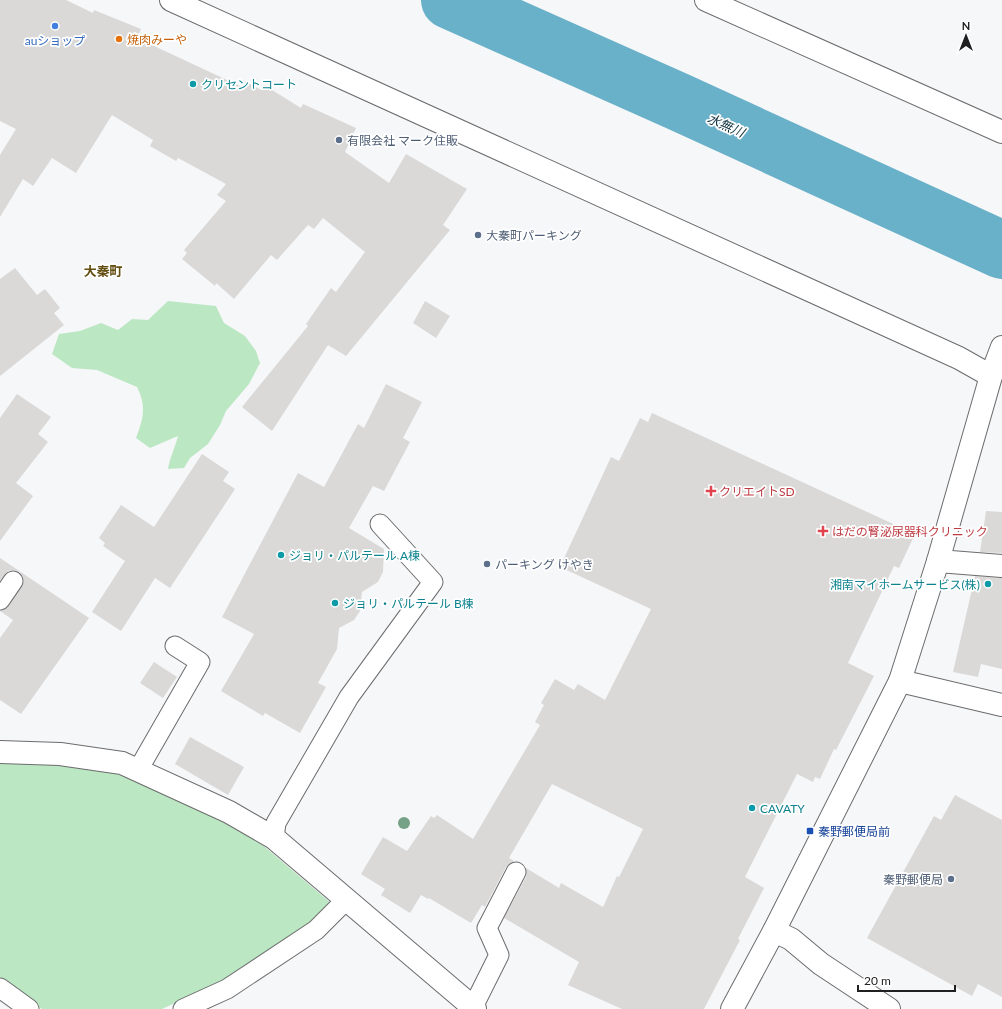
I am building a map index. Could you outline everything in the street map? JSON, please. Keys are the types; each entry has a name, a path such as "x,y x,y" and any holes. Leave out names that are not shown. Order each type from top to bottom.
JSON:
{"street":[{"path":"171,0 945,352 997,361 938,561 900,681 774,931 732,1009"},
{"path":"706,0 1002,132"},
{"path":"938,561 1002,566"},
{"path":"900,681 1002,705"},
{"path":"0,752 60,754 122,763 229,812 274,838 474,1008"},
{"path":"774,931 791,939 821,964 889,1009"}],"lane":[{"path":"274,838 276,823 349,697 433,582 380,524"},
{"path":"0,600 13,581"},
{"path":"138,770 200,662 175,646"},
{"path":"474,1008 499,955 487,928 516,872"},
{"path":"182,1009 227,988 316,930 346,900"},
{"path":"0,988 29,1009"}],"green space":[{"path":"168,301 216,306 224,323 245,336 256,351 260,363 249,384 226,411 220,425 208,444 190,458 184,468 168,469 178,436 150,448 136,438 141,425 143,413 142,401 137,387 97,370 72,368 52,354 59,334 80,331 101,323 118,330 132,319 148,320"},
{"path":"0,762 48,762 105,770 159,788 214,816 259,842 332,904 311,923 231,977 162,1009 42,1009 0,981"}],"building":[{"path":"0,0 66,0 93,13 94,10 141,29 137,38 242,87 245,81 261,90 264,85 301,108 303,104 356,128 345,152 389,183 406,154 467,189 443,225 450,230 346,356 328,345 272,431 242,407 308,326 306,324 331,288 336,292 365,252 323,218 314,229 308,225 277,260 271,255 234,299 216,283 215,286 182,259 187,253 184,250 226,201 217,195 226,184 178,158 176,161 150,146 153,140 112,115 76,173 52,158 33,186 23,179 0,217 0,155 16,129 0,121"},
{"path":"15,268 37,295 45,289 60,308 54,313 64,325 0,376 0,279"},
{"path":"425,301 450,316 436,338 413,323"},
{"path":"386,384 422,402 403,438 410,442 384,491 373,486 349,528 384,549 383,572 378,582 362,592 360,611 354,620 339,628 337,649 318,683 326,687 300,733 265,713 263,716 221,691 254,634 222,617 298,473 324,487 358,424 364,428"},
{"path":"17,394 51,417 38,434 48,442 16,483 33,496 0,541 0,418"},
{"path":"652,413 915,534 899,568 894,566 848,663 874,676 836,750 834,749 820,779 815,777 813,782 797,774 745,877 764,888 738,939 740,940 704,1009 622,1009 568,985 579,962 504,918 526,877 526,868 559,888 561,883 603,907 617,876 619,877 643,829 552,784 509,858 514,861 506,867 485,907 482,905 471,923 429,898 428,899 421,895 410,913 381,895 385,889 361,874 383,837 407,851 431,816 434,818 437,815 473,839 540,725 535,722 544,705 541,703 555,679 574,690 578,684 605,700 651,609 560,567 611,457 619,461 640,418 648,422"},
{"path":"202,454 229,472 223,481 235,489 170,588 155,578 121,631 92,612 125,561 103,546 105,543 99,538 121,505 154,527"},
{"path":"986,511 1002,512 1002,553 980,552"},
{"path":"0,558 89,618 21,714 0,700 0,638 13,620 0,611 9,606 24,581 20,572 13,570 8,571 0,581"},
{"path":"975,576 1002,578 1002,669 981,664 978,677 953,672"},
{"path":"154,662 177,677 163,698 140,683"},
{"path":"190,737 244,767 228,795 175,764"},
{"name":"秦野郵便局","path":"955,795 1002,820 1002,997 978,984 972,996 867,938 934,816 941,820"}],"waterway":[{"name":"水無川","path":"450,0 679,102 1002,250"}],"place":[{"name":"auショップ","path":"55,26"},
{"name":"焼肉みーや","path":"119,39"},
{"name":"クリセントコート","path":"193,84"},
{"name":"有限会社 マーク住販","path":"339,140"},
{"name":"大秦町パーキング","path":"478,235"},
{"name":"クリエイトSD","path":"711,491"},
{"name":"はだの腎泌尿器科クリニック","path":"823,531"},
{"name":"ジョリ・パルテール A棟","path":"281,555"},
{"name":"パーキング けやき","path":"487,564"},
{"name":"湘南マイホームサービス(株)","path":"988,584"},
{"name":"ジョリ・パルテール B棟","path":"335,603"},
{"name":"CAVATY","path":"752,808"},
{"name":"秦野郵便局前","path":"810,831"},
{"name":"秦野郵便局","path":"951,879"}],"district":[{"name":"大秦町","path":"103,271"}]}
